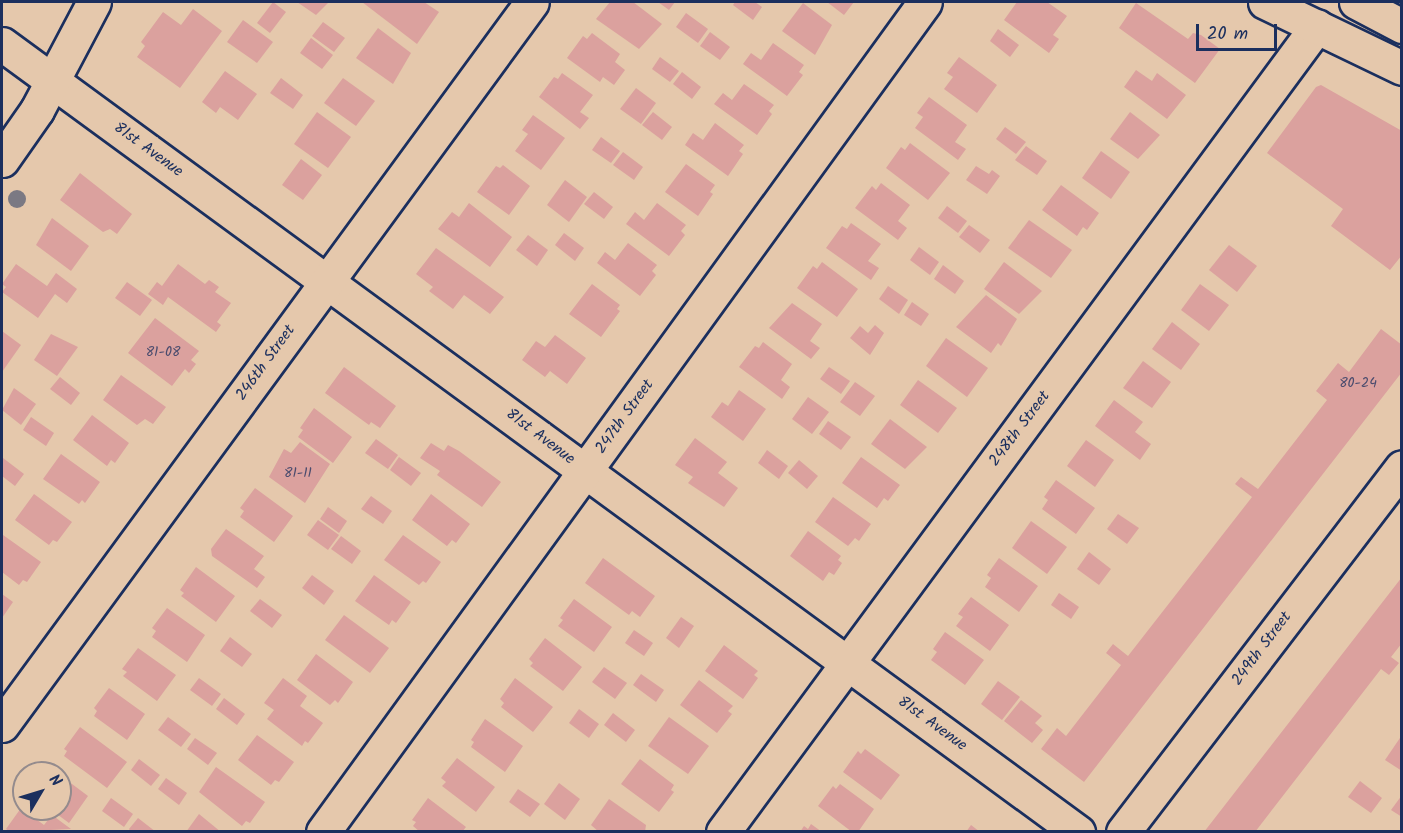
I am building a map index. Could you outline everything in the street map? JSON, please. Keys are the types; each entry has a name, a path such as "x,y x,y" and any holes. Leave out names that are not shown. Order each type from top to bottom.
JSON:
{"street":[{"path":"2,160 52,81 94,2"},
{"name":"247th Street","path":"323,831 925,2"},
{"path":"1265,2 1401,68"},
{"path":"1356,2 1401,26"},
{"name":"246th Street","path":"2,725 327,279 515,7"},
{"name":"248th Street","path":"723,831 1317,26"},
{"name":"81st Avenue","path":"2,44 327,279 1078,831"},
{"name":"249th Street","path":"1123,831 1401,467"}],"building":[{"path":"273,2 286,12 270,33 257,23"},
{"path":"297,2 329,2 316,15"},
{"path":"362,2 424,2 439,12 417,44"},
{"path":"610,2 633,2 662,24 639,49 596,19"},
{"path":"658,2 675,2 669,10"},
{"path":"735,2 755,2 762,7 753,20 733,5"},
{"path":"827,2 854,2 844,15"},
{"path":"1017,2 1047,2 1067,16 1053,35 1059,39 1049,53 1004,20"},
{"path":"803,3 832,25 815,55 782,31"},
{"path":"1136,3 1188,39 1193,33 1201,35 1220,49 1195,83 1119,28"},
{"path":"193,9 222,31 180,88 137,57 145,46 141,42 163,12 181,25"},
{"path":"686,13 708,29 698,43 676,27"},
{"path":"243,20 273,42 257,63 227,42"},
{"path":"323,22 345,38 334,52 312,36"},
{"path":"378,28 411,53 393,84 356,58"},
{"path":"998,29 1019,45 1010,57 990,41"},
{"path":"710,32 730,47 720,60 700,46"},
{"path":"592,33 620,54 615,62 625,70 614,85 603,77 600,82 567,58 583,36 587,39"},
{"path":"311,38 333,55 322,69 300,53"},
{"path":"773,43 804,65 799,72 803,75 787,96 743,64 751,53 761,60"},
{"path":"660,57 679,71 670,82 652,69"},
{"path":"959,57 997,85 977,113 944,89 953,77 947,73"},
{"path":"1136,70 1152,81 1157,73 1186,95 1167,119 1124,87"},
{"path":"225,71 257,94 238,120 220,107 216,113 202,102"},
{"path":"682,72 701,87 692,99 673,84"},
{"path":"562,73 593,95 580,112 589,118 580,129 539,97 554,77 558,79"},
{"path":"281,78 303,95 293,109 270,93"},
{"path":"343,78 375,101 356,126 324,103"},
{"path":"744,84 774,105 769,111 772,114 757,135 714,104 723,93 732,100"},
{"path":"1321,85 1402,131 1402,255 1390,270 1331,226 1343,209 1267,153 1316,87"},
{"path":"636,88 656,103 641,124 620,109"},
{"path":"929,97 967,125 955,142 966,149 958,160 915,128 923,117 917,113"},
{"path":"317,112 351,137 328,168 294,144"},
{"path":"653,112 672,127 662,140 642,125"},
{"path":"1130,112 1160,135 1138,159 1110,139"},
{"path":"533,115 565,138 541,170 515,151 528,134 522,130"},
{"path":"715,123 744,145 739,151 743,154 728,176 685,145 693,133 703,140"},
{"path":"1005,127 1026,142 1016,154 996,139"},
{"path":"601,137 620,151 611,163 592,150"},
{"path":"910,143 950,173 928,200 886,168 901,147 905,150"},
{"path":"1026,146 1047,161 1037,175 1015,160"},
{"path":"1101,151 1130,172 1111,199 1082,178"},
{"path":"623,152 643,167 634,180 613,165"},
{"path":"301,159 322,175 303,200 282,185"},
{"path":"686,164 715,185 710,192 713,194 698,216 665,192"},
{"path":"503,165 530,186 509,215 477,192 496,166 500,168"},
{"path":"976,166 989,174 992,170 1000,176 987,194 966,180"},
{"path":"80,173 132,214 117,234 110,229 103,232 60,200"},
{"path":"565,180 587,197 569,222 547,205"},
{"path":"881,183 910,205 898,221 907,228 898,240 855,208 872,186 876,190"},
{"path":"1061,185 1099,213 1087,230 1083,227 1077,236 1042,210"},
{"path":"594,192 613,207 604,219 584,204"},
{"path":"469,203 512,237 490,267 438,229 452,212 459,217"},
{"path":"657,203 686,225 681,231 685,235 669,256 626,224 635,212 644,220"},
{"path":"947,206 967,221 958,233 938,218"},
{"path":"52,218 89,246 71,271 36,245"},
{"path":"1029,220 1072,250 1051,278 1008,248"},
{"path":"851,223 881,244 868,261 879,268 871,280 826,248 842,226 847,229"},
{"path":"969,225 990,240 980,253 959,237"},
{"path":"564,233 584,248 575,261 555,245"},
{"path":"528,235 548,250 537,266 516,250"},
{"path":"628,243 657,265 652,271 656,275 640,296 597,263 605,252 615,260"},
{"path":"1229,245 1257,266 1237,292 1209,270"},
{"path":"919,247 939,262 930,275 910,260"},
{"path":"436,248 504,297 490,314 464,295 453,309 429,291 433,287 416,274"},
{"path":"822,262 858,289 837,317 797,288 813,266 817,269"},
{"path":"1004,262 1042,291 1019,314 984,289"},
{"path":"16,264 47,286 56,273 77,289 67,303 55,294 38,318 2,292 6,287 2,284"},
{"path":"178,264 205,284 209,280 219,287 215,292 231,303 217,322 221,325 216,332 168,297 163,305 148,294 157,282 162,286"},
{"path":"943,265 964,281 955,294 934,279"},
{"path":"127,282 152,300 140,316 115,298"},
{"path":"592,284 620,305 617,309 620,311 601,337 569,314"},
{"path":"1200,284 1229,305 1209,331 1181,310"},
{"path":"888,286 908,300 899,314 879,299"},
{"path":"986,295 1017,319 1001,346 998,343 991,353 956,327"},
{"path":"912,302 929,314 921,326 904,315"},
{"path":"792,303 822,324 810,341 820,348 811,359 769,328"},
{"path":"155,318 199,351 191,360 196,364 189,373 185,369 172,386 128,353"},
{"path":"1172,322 1200,344 1181,370 1152,349"},
{"path":"875,325 884,333 870,355 850,338 860,326 868,333"},
{"path":"1381,329 1402,345 1402,372 1084,782 1041,749 1057,728 1066,736 1121,665 1106,653 1113,644 1128,656 1252,497 1235,484 1241,477 1258,489 1327,400 1316,391 1338,363 1349,372"},
{"path":"2,331 21,345 2,372"},
{"path":"51,334 78,347 57,376 34,360"},
{"path":"555,335 586,358 567,384 550,371 545,377 522,360 536,341 545,347"},
{"path":"946,338 988,368 967,397 926,366"},
{"path":"763,342 792,364 781,380 790,387 782,399 739,367 755,346 759,348"},
{"path":"1143,361 1171,382 1152,408 1123,388"},
{"path":"344,367 396,406 380,428 371,422 369,425 325,393"},
{"path":"829,367 850,381 841,394 820,379"},
{"path":"121,375 166,407 153,424 145,419 137,425 103,400"},
{"path":"60,377 80,393 71,405 50,389"},
{"path":"918,380 957,408 938,433 900,405"},
{"path":"855,382 875,396 860,416 840,402"},
{"path":"14,388 36,404 21,425 2,410"},
{"path":"739,390 766,409 743,441 711,417 722,402 728,406"},
{"path":"808,397 829,412 812,434 792,419"},
{"path":"1114,400 1143,422 1135,432 1151,444 1140,460 1095,426"},
{"path":"314,408 352,437 333,463 298,437 303,430 300,428"},
{"path":"92,415 129,443 115,463 111,460 107,466 73,440"},
{"path":"31,417 54,433 46,446 23,430"},
{"path":"890,419 927,447 905,469 871,444"},
{"path":"828,421 851,437 841,450 819,434"},
{"path":"695,438 727,462 718,473 738,488 724,507 688,483 693,477 675,465"},
{"path":"376,439 398,455 388,469 365,453"},
{"path":"1086,440 1114,460 1095,487 1067,466"},
{"path":"300,442 330,464 305,503 269,477 284,449 291,453"},
{"path":"431,443 444,451 448,445 459,451 501,482 482,507 437,475 440,471 420,458"},
{"path":"767,450 788,466 779,479 758,463"},
{"path":"61,454 100,482 85,503 82,500 79,504 43,479"},
{"path":"399,457 421,473 411,486 390,470"},
{"path":"861,457 900,485 888,501 884,498 877,508 842,483"},
{"path":"3,458 24,474 15,486 2,476"},
{"path":"799,460 818,476 807,489 788,473"},
{"path":"1056,480 1095,508 1076,534 1042,509 1048,500 1044,497"},
{"path":"255,488 293,516 274,542 240,517 244,511 240,508"},
{"path":"34,494 72,522 57,542 53,540 49,545 15,520"},
{"path":"431,494 470,524 456,543 452,540 447,546 412,520"},
{"path":"371,496 392,511 383,524 361,509"},
{"path":"833,497 871,524 859,541 855,538 848,546 815,522"},
{"path":"328,507 347,521 339,533 320,519"},
{"path":"1118,514 1139,528 1127,544 1107,529"},
{"path":"318,520 339,535 328,550 307,535"},
{"path":"1031,521 1067,547 1047,574 1012,548"},
{"path":"226,529 264,556 254,569 265,577 257,588 212,556 211,549"},
{"path":"808,531 841,556 838,560 842,563 834,575 829,572 823,581 790,556"},
{"path":"3,535 41,562 27,582 23,580 19,585 2,572"},
{"path":"403,535 441,562 426,583 423,581 419,585 384,560"},
{"path":"341,536 361,551 352,564 331,549"},
{"path":"1089,552 1111,569 1099,585 1077,569"},
{"path":"603,558 655,596 640,617 632,611 629,615 585,583"},
{"path":"999,558 1038,586 1019,612 985,587 991,578 987,575"},
{"path":"196,567 235,596 216,622 181,596 184,593 180,590"},
{"path":"312,575 334,591 324,605 302,588"},
{"path":"374,575 411,602 396,623 392,620 389,625 355,601"},
{"path":"1402,577 1402,643 1391,657 1399,663 1389,675 1381,669 1255,832 1204,832"},
{"path":"1059,593 1079,607 1071,619 1051,605"},
{"path":"2,594 13,602 2,618"},
{"path":"971,597 1009,625 990,651 956,626 963,617 958,614"},
{"path":"260,599 282,615 272,628 250,611"},
{"path":"574,599 612,627 594,652 558,626 563,620 560,618"},
{"path":"167,608 205,635 187,662 152,637 156,631 152,628"},
{"path":"344,615 389,648 370,673 325,640"},
{"path":"681,617 694,626 679,648 666,638"},
{"path":"634,630 653,643 644,656 625,643"},
{"path":"945,632 984,660 965,685 931,660 937,652 933,649"},
{"path":"230,637 252,654 242,667 220,651"},
{"path":"545,638 582,667 563,691 530,666 533,663 529,659"},
{"path":"724,645 758,671 754,675 758,678 743,699 705,671"},
{"path":"138,648 176,675 157,701 123,676 127,672 122,669"},
{"path":"316,654 353,682 338,703 335,700 330,705 297,680"},
{"path":"604,667 627,683 615,699 592,682"},
{"path":"641,674 664,690 656,702 633,685"},
{"path":"199,678 221,694 212,706 190,690"},
{"path":"283,678 307,696 300,706 323,723 308,743 305,741 302,746 267,719 274,710 264,703"},
{"path":"515,678 553,707 533,732 501,707 504,703 500,699"},
{"path":"699,680 733,706 728,711 732,714 717,733 680,705"},
{"path":"998,681 1020,697 1002,720 981,704"},
{"path":"109,688 145,714 127,740 94,716 97,711 94,708"},
{"path":"224,698 245,714 237,725 216,709"},
{"path":"1021,700 1042,716 1035,723 1043,730 1032,743 1004,721"},
{"path":"579,709 599,724 589,738 569,723"},
{"path":"613,713 635,730 626,742 604,725"},
{"path":"168,717 191,734 181,747 158,730"},
{"path":"669,717 709,746 688,774 648,746"},
{"path":"485,719 523,746 505,772 471,747 474,742 471,740"},
{"path":"80,727 127,762 107,788 64,756 67,751 64,749"},
{"path":"257,735 294,762 279,782 275,780 271,785 238,760"},
{"path":"1402,735 1402,771 1385,760"},
{"path":"195,738 217,753 208,765 187,749"},
{"path":"865,749 900,775 881,800 843,772 858,751 861,754"},
{"path":"457,758 495,787 476,812 442,786 446,782 441,778"},
{"path":"139,759 160,775 151,786 131,770"},
{"path":"640,759 674,785 671,790 674,792 659,812 621,784"},
{"path":"216,767 265,802 250,823 246,821 242,826 199,792"},
{"path":"166,778 187,793 179,805 158,789"},
{"path":"1360,781 1382,798 1371,813 1348,797"},
{"path":"559,783 580,799 565,820 544,804"},
{"path":"72,784 88,796 72,819"},
{"path":"840,784 874,809 858,832 852,832 818,806 833,786 836,789"},
{"path":"518,789 540,804 530,817 509,802"},
{"path":"1402,795 1402,817 1391,810"},
{"path":"111,798 133,814 124,827 102,811"},
{"path":"428,798 466,827 462,832 420,832 413,826 416,822 412,820"},
{"path":"609,799 646,825 645,832 599,832 591,825"},
{"path":"199,814 221,832 186,832"},
{"path":"138,818 156,832 131,832 129,829"},
{"path":"12,821 39,821 44,825 47,821 60,821 71,829 10,832 6,829"},
{"path":"811,824 822,832 800,832 804,826 808,829"},
{"path":"971,825 980,832 966,832"}]}
